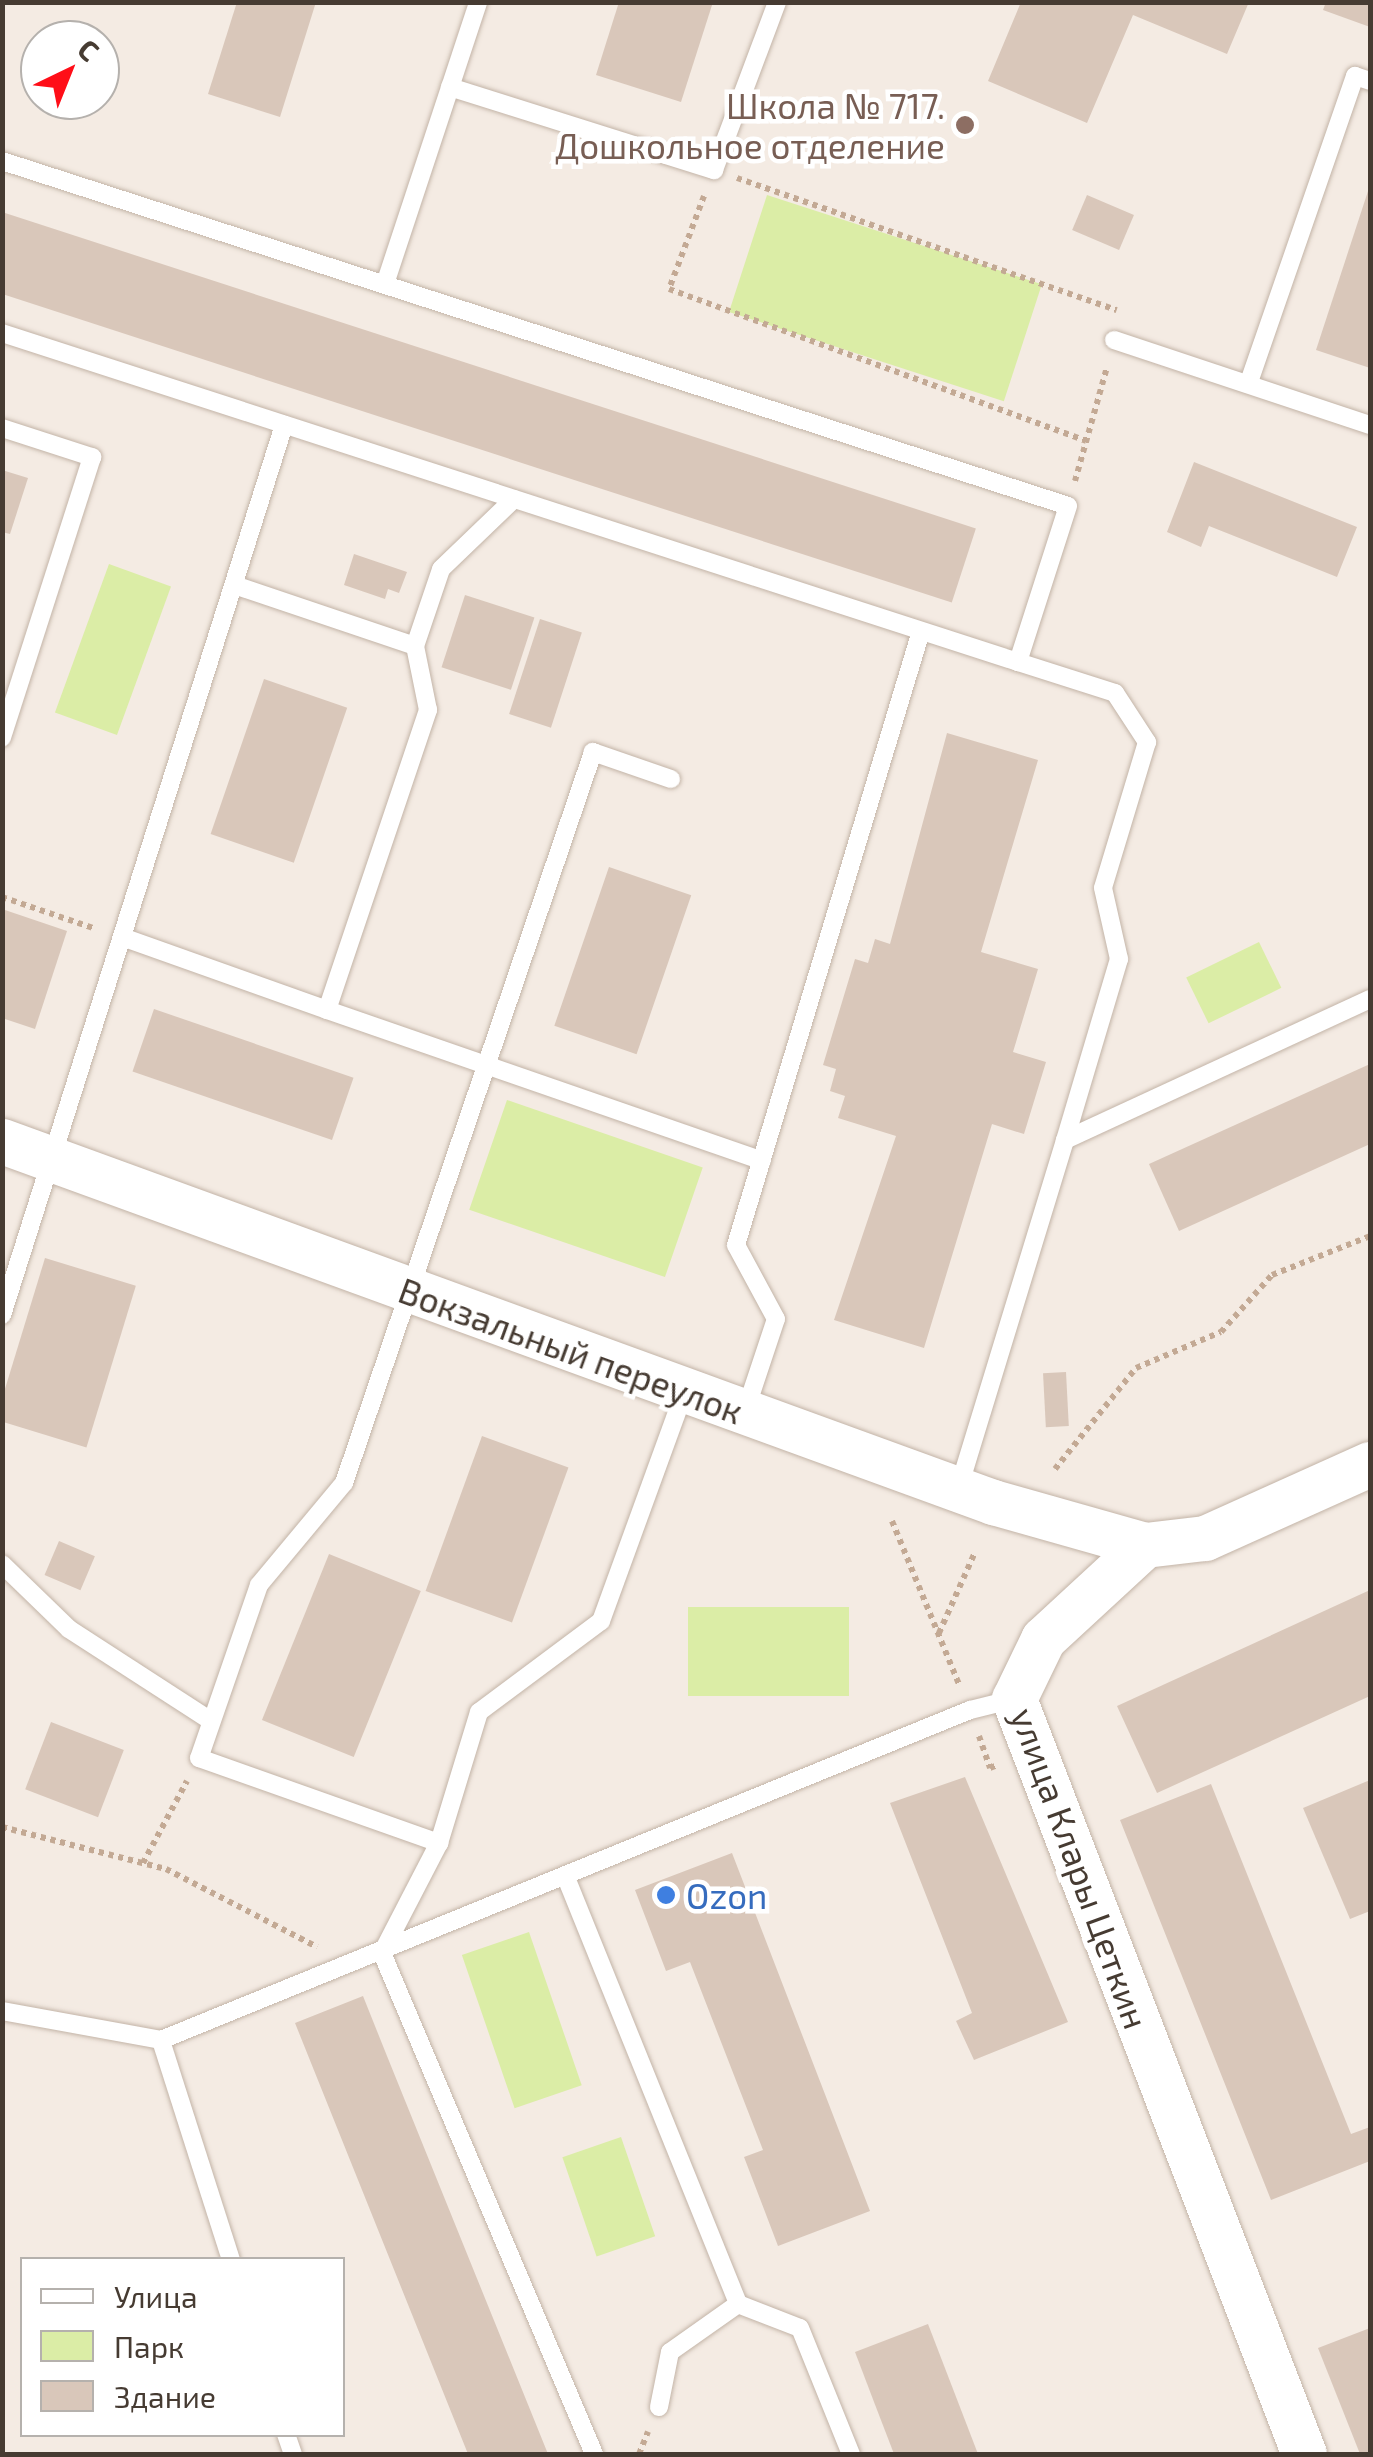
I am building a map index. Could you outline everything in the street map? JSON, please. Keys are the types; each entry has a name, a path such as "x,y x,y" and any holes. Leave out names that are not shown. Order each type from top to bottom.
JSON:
{"street":[{"name":"Вокзальный переулок","path":"2,1141 958,1490 1145,1545"},
{"path":"1145,1545 1205,1538 1370,1464"},
{"name":"улица Клары Цеткин","path":"1145,1545 1043,1639 1014,1700 1304,2454"}],"lane":[{"path":"385,284 478,2"},
{"path":"450,87 714,170 777,2"},
{"path":"1249,382 1354,76 1370,82"},
{"path":"2,161 1068,506 1018,662"},
{"path":"2,334 1115,693 1147,742 1103,888 1120,959 958,1490"},
{"path":"1114,340 1370,424"},
{"path":"2,1315 56,1160 284,425"},
{"path":"2,428 92,457 2,738"},
{"path":"328,1010 428,710 415,646 440,569 514,499"},
{"path":"234,585 415,646"},
{"path":"746,1412 776,1318 736,1244 921,631"},
{"path":"438,1843 199,1758 258,1586 344,1483 593,752 670,779"},
{"path":"125,938 762,1161"},
{"path":"1065,1140 1370,999"},
{"path":"594,2454 382,1953 438,1843 479,1712 601,1622 685,1390"},
{"path":"2,1564 68,1628 212,1721"},
{"path":"2,2011 161,2040 567,1880 970,1710 1014,1700"},
{"path":"567,1880 738,2304 800,2328 851,2454"},
{"path":"161,2040 230,2257"},
{"path":"659,2408 670,2352 738,2304"}],"path":[{"path":"1068,506 1122,312 714,170 669,290 1086,441"},
{"path":"2,897 125,938"},
{"path":"1055,1469 1136,1368 1222,1332 1272,1275 1370,1236"},
{"path":"892,1522 990,1768 1034,1750"},
{"path":"938,1634 974,1552"},
{"path":"143,1864 199,1758"},
{"path":"2,1828 143,1864 351,1965"}],"green space":[{"path":"767,195 1042,284 1004,401 729,312"},
{"path":"109,564 171,587 117,735 55,712"},
{"path":"1259,942 1281,988 1209,1023 1186,978"},
{"path":"507,1100 703,1167 665,1277 469,1210"},
{"path":"688,1607 849,1607 849,1696 688,1696"},
{"path":"529,1932 582,2085 515,2108 462,1955"},
{"path":"621,2137 655,2236 597,2256 562,2157"}],"building":[{"path":"237,2 316,2 280,117 208,94"},
{"path":"619,2 713,2 681,102 596,75"},
{"path":"1021,2 1249,2 1227,54 1133,15 1087,123 988,81"},
{"path":"1326,2 1370,2 1370,27 1323,10"},
{"path":"1370,185 1370,368 1316,350"},
{"path":"1087,195 1134,215 1119,250 1072,230"},
{"path":"2,212 976,528 952,603 2,294"},
{"path":"1194,462 1357,527 1337,577 1209,526 1201,547 1167,532"},
{"path":"2,470 28,478 10,534 2,532"},
{"path":"354,554 407,572 399,593 388,589 385,599 344,585"},
{"path":"465,595 534,618 511,690 442,667"},
{"path":"540,619 582,633 551,728 509,714"},
{"path":"264,679 347,708 294,863 211,834"},
{"path":"947,733 1038,760 981,952 1038,969 1013,1052 1046,1062 1024,1134 992,1124 924,1348 834,1320 896,1136 838,1118 845,1096 830,1091 836,1069 823,1065 855,959 868,963 875,939 890,944"},
{"path":"609,867 691,895 637,1054 554,1026"},
{"path":"2,909 67,931 35,1029 2,1018"},
{"path":"154,1009 354,1078 332,1140 133,1071"},
{"path":"1370,1064 1370,1144 1179,1231 1149,1164"},
{"path":"45,1258 136,1286 86,1447 2,1422 2,1399"},
{"path":"1066,1372 1069,1426 1046,1427 1043,1373"},
{"path":"482,1436 568,1467 512,1623 426,1591"},
{"path":"59,1541 95,1556 80,1590 45,1575"},
{"path":"329,1554 421,1591 354,1757 262,1720"},
{"path":"1370,1590 1370,1696 1157,1793 1117,1706"},
{"path":"51,1722 124,1750 98,1817 25,1789"},
{"path":"965,1777 1068,2022 974,2060 956,2021 972,2013 890,1803"},
{"path":"1370,1780 1370,1911 1350,1919 1303,1808"},
{"path":"1211,1784 1351,2134 1370,2127 1370,2161 1271,2200 1120,1820"},
{"path":"732,1853 870,2211 778,2246 744,2157 763,2150 690,1962 666,1971 635,1890"},
{"path":"363,1996 548,2454 468,2454 295,2023"},
{"path":"928,2324 978,2454 894,2454 855,2352"},
{"path":"1370,2328 1370,2454 1360,2454 1318,2348"}],"place":[{"name":"Школа № 717. Дошкольное отделение","path":"965,125"},
{"name":"Ozon","path":"666,1895"}]}
